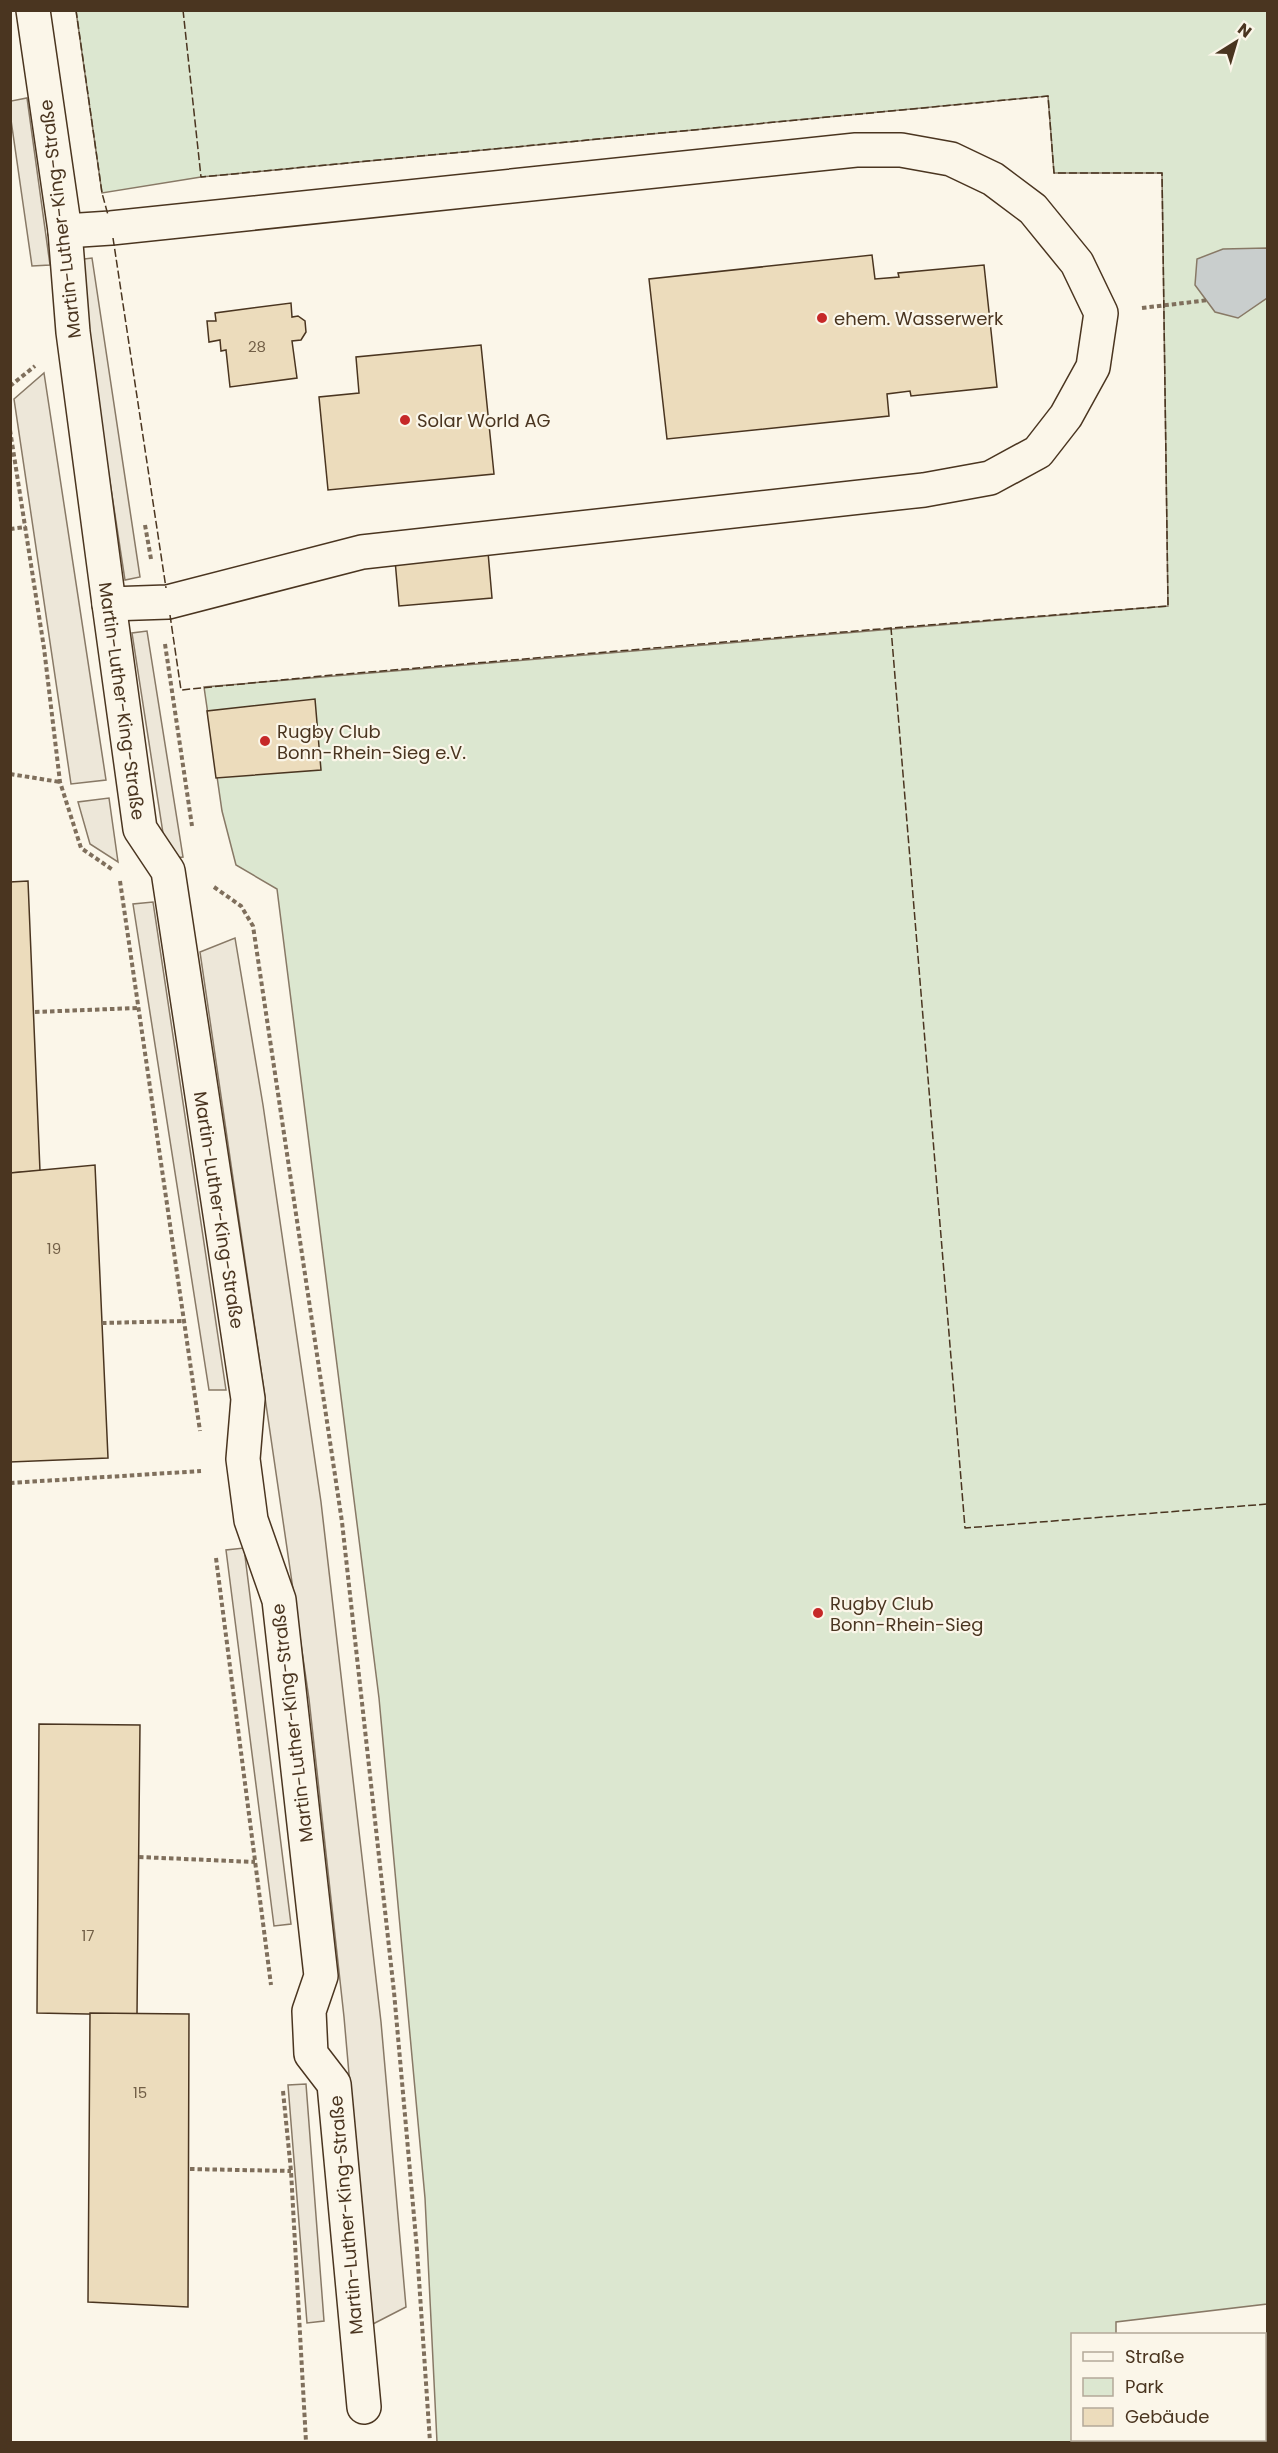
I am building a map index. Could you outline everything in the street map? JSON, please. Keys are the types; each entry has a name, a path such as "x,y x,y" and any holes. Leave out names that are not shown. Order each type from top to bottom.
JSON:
{"street":[{"name":"Martin-Luther-King-Straße","path":"27,28 65,231 74,332 140,829 168,871 248,1399 243,1458 251,1520 279,1600 321,1976 309,2011 311,2054 334,2084 364,2407"},
{"path":"65,231 856,150 901,150 951,159 993,179 1033,209 1077,263 1101,313 1093,368 1066,416 1038,452 990,478 924,490 362,552 159,602 109,604"}],"path":[{"path":"1101,313 1209,300"},
{"path":"10,430 26,528 60,782 81,848 120,875 137,1008 185,1321 200,1436"},
{"path":"145,521 193,833"},
{"path":"10,529 26,528"},
{"path":"10,774 60,782"},
{"path":"210,884 241,906 253,926 342,1522 394,1992 417,2250 430,2442"},
{"path":"35,1012 137,1008"},
{"path":"102,1323 185,1321"},
{"path":"10,1483 205,1471"},
{"path":"215,1554 272,1991"},
{"path":"139,1857 255,1862"},
{"path":"282,2082 291,2171 306,2442"},
{"path":"190,2169 291,2171"}],"green space":[{"name":"Rugby Club Bonn-Rhein-Sieg","path":"76,11 1267,11 1267,2304 1116,2322 1116,2333 1071,2333 1071,2441 1116,2442 437,2442 425,2198 379,1698 277,889 236,865 222,811 204,687 1168,606 1162,173 1054,173 1048,96 201,177 102,193"}],"shaded area":[{"path":"27,98 50,265 32,266 11,120 11,101"},
{"path":"1267,248 1267,298 1238,318 1215,312 1195,285 1197,259 1223,249"},
{"path":"92,258 140,577 125,580 76,260"},
{"path":"44,373 106,780 71,784 14,399"},
{"path":"147,631 183,857 167,859 132,633"},
{"path":"109,798 118,862 90,844 78,802"},
{"path":"153,902 226,1390 209,1390 133,904"},
{"path":"235,938 263,1105 321,1502 381,2022 406,2307 371,2325 344,2017 309,1699 200,952"},
{"path":"244,1548 291,1924 274,1926 226,1550"},
{"path":"306,2084 324,2321 307,2323 288,2085"}],"building":[{"name":"ehem. Wasserwerk","path":"872,255 875,279 899,277 898,273 984,265 997,387 911,396 910,391 887,394 889,416 667,439 649,279"},
{"path":"291,303 292,317 298,316 305,321 306,332 301,340 292,341 297,378 230,387 226,350 221,351 220,340 209,342 207,321 216,321 215,313"},
{"name":"Solar World AG","path":"481,345 494,474 328,490 319,397 359,393 356,357"},
{"path":"488,552 492,598 399,606 395,560"},
{"name":"Rugby Club Bonn-Rhein-Sieg e.V.","path":"315,699 321,770 216,778 207,711"},
{"path":"28,881 40,1171 10,1173 10,882"},
{"path":"95,1165 108,1458 10,1462 10,1173"},
{"path":"39,1724 140,1725 137,2015 37,2013"},
{"path":"90,2013 189,2014 188,2307 88,2302"}],"fence":[{"path":"76,10 102,193 108,215"},
{"path":"183,10 201,177 1048,96 1054,173 1162,173 1168,606 891,628 965,1528 1268,1504"},
{"path":"113,238 166,588"},
{"path":"170,615 181,690 891,628"}],"place":[{"name":"ehem. Wasserwerk","path":"822,318"},
{"name":"Solar World AG","path":"405,420"},
{"name":"Rugby Club Bonn-Rhein-Sieg e.V.","path":"265,741"},
{"name":"Rugby Club Bonn-Rhein-Sieg","path":"818,1613"}]}
